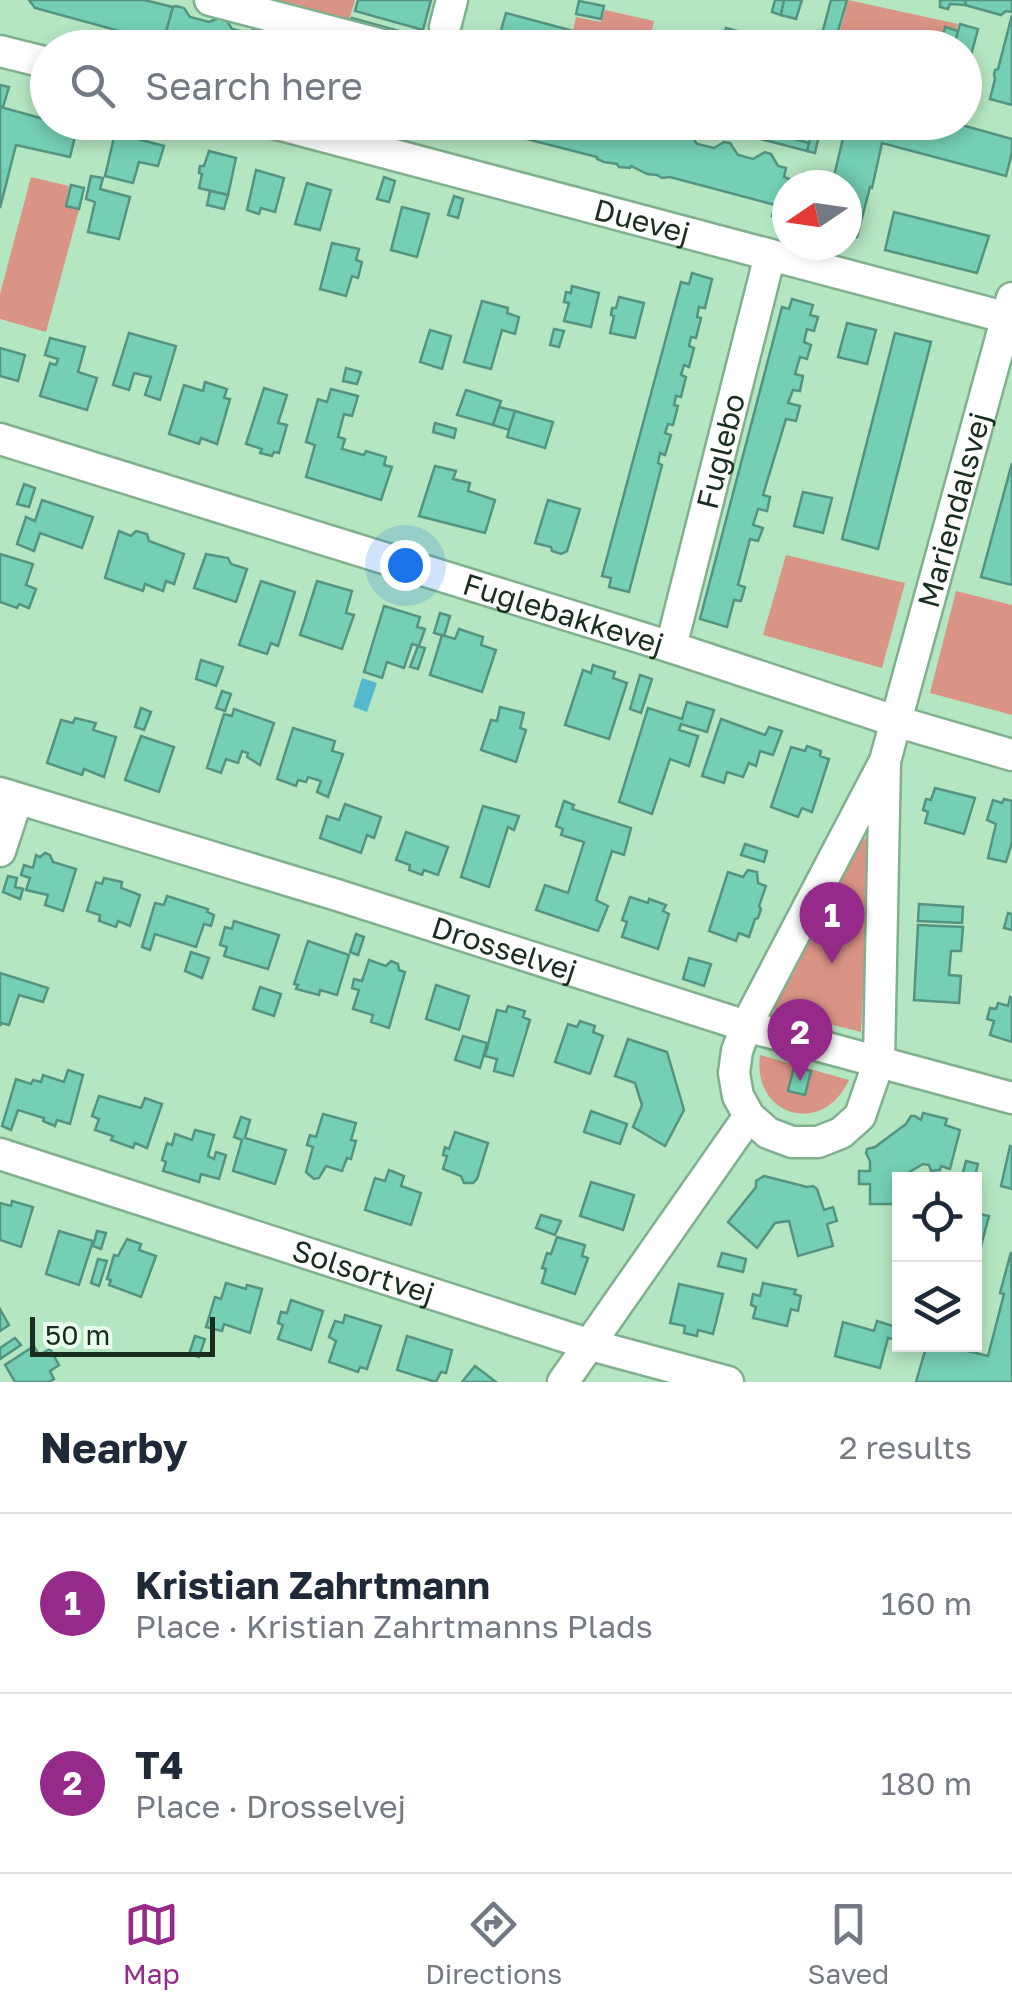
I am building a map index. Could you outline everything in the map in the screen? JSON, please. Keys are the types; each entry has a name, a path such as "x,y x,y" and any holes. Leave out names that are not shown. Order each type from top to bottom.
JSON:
{"street":[{"path":"210,0 325,30"},
{"path":"0,50 30,58"},
{"name":"Duevej","path":"338,140 770,255 1010,312"},
{"name":"Fuglebo","path":"672,647 770,255"},
{"name":"Mariendalsvej","path":"885,762 1010,312"},
{"name":"Fuglebakkevej","path":"0,439 672,647 894,722 1012,755"},
{"path":"885,762 879,1060 860,1116 841,1133 818,1142 792,1142 768,1133 749,1116 738,1096 734,1073 738,1051 746,1026 885,762"},
{"path":"0,851 8,796"},
{"name":"Drosselvej","path":"8,796 336,895 746,1026 1012,1098"},
{"path":"563,1382 749,1116"},
{"name":"Solsortvej","path":"0,1154 590,1345 728,1382"}],"shaded area":[{"path":"268,0 355,0 348,24"},
{"path":"848,0 958,24 956,30 840,30"},
{"path":"605,10 654,21 652,30 573,30 576,17 601,22"},
{"path":"31,177 69,186 65,206 79,210 46,332 0,319 0,294"},
{"path":"786,555 905,583 882,668 763,635"},
{"path":"956,591 1012,605 1012,715 930,693"},
{"path":"856,837 871,840 861,1032 773,1010"},
{"path":"760,1055 849,1080 837,1098 823,1109 792,1112 767,1093 760,1076"}],"water":[{"path":"362,678 377,683 367,712 353,707"}],"building":[{"path":"29,0 144,0 173,7 167,30 115,30 35,8"},
{"path":"358,0 431,0 423,30 355,11"},
{"path":"775,0 784,0 781,15 772,12"},
{"path":"784,0 802,0 796,19 781,15"},
{"path":"831,0 847,0 838,30 823,30"},
{"path":"940,0 966,0 965,5 950,4 948,9 940,7"},
{"path":"966,0 1012,0 1012,12 1001,15 965,5"},
{"path":"579,1 604,6 601,19 576,14"},
{"path":"173,7 184,8 190,17 209,22 226,19 236,30 167,30"},
{"path":"506,13 569,30 501,30"},
{"path":"1012,15 1012,105 990,99"},
{"path":"352,18 395,30 353,30 349,29"},
{"path":"960,24 978,29 978,30 958,30"},
{"path":"0,85 9,87 3,107 0,106"},
{"path":"0,107 30,115 30,140 74,140 70,157 16,145 0,208"},
{"path":"982,131 1012,139 1006,176 882,143 862,218 862,170 835,170 843,140 982,140"},
{"path":"113,140 141,140 164,146 158,166 139,162 133,183 105,176"},
{"path":"530,140 694,140 714,148 724,142 730,143 738,155 753,159 765,152 771,154 778,166 786,168 772,170 772,204"},
{"path":"764,140 798,140 809,143 807,151"},
{"path":"810,140 818,140 815,153 807,151"},
{"path":"209,151 236,158 228,195 199,188 200,166 204,166"},
{"path":"256,170 284,178 275,212 261,208 259,214 247,210"},
{"path":"91,176 103,178 100,189 130,197 119,239 88,232 95,202 86,199"},
{"path":"384,177 395,181 389,202 377,199"},
{"path":"307,183 331,190 320,230 295,224"},
{"path":"71,185 84,188 79,209 66,206"},
{"path":"210,191 228,195 224,209 207,205"},
{"path":"454,196 463,199 458,218 448,215"},
{"path":"402,207 429,214 417,257 391,250"},
{"path":"894,212 989,236 977,273 885,250"},
{"path":"332,243 359,249 356,260 362,262 358,278 352,276 346,296 320,289"},
{"path":"692,273 712,279 705,308 699,307 697,317 701,318 696,338 691,337 689,346 694,348 689,367 684,365 681,375 686,377 681,397 676,396 674,405 678,406 673,425 668,424 665,433 671,435 665,455 660,453 658,463 662,465 629,592 609,587 611,578 602,576 681,282 689,284"},
{"path":"572,286 599,293 591,327 564,321 569,303 564,302 566,292 571,293"},
{"path":"619,297 644,303 635,338 610,333 612,308 616,308"},
{"path":"792,299 813,305 810,315 818,317 814,331 807,329 804,342 811,345 807,359 800,357 795,374 803,376 800,391 793,390 788,403 800,406 796,421 786,419 763,495 770,497 767,511 758,509 753,525 763,528 758,541 750,539 738,585 745,587 741,601 734,600 727,627 700,619 782,307 789,309"},
{"path":"482,301 508,308 507,313 519,317 515,334 502,330 491,369 464,362"},
{"path":"847,323 876,330 867,364 838,357"},
{"path":"554,329 564,331 559,347 550,345"},
{"path":"430,330 451,336 442,369 420,362"},
{"path":"129,333 176,346 160,400 145,395 151,377 134,373 129,390 113,385"},
{"path":"895,333 931,342 878,549 842,539"},
{"path":"50,338 85,347 78,372 97,378 87,410 40,396 50,363 56,365 58,359 45,355"},
{"path":"0,348 25,355 18,381 0,376"},
{"path":"346,368 361,372 357,384 343,381"},
{"path":"205,382 227,389 224,398 230,399 217,444 201,438 199,444 169,434 184,385 203,391"},
{"path":"264,388 287,395 278,423 287,425 279,453 272,456 246,444"},
{"path":"331,389 358,396 352,416 344,414 338,437 345,439 342,449 386,457 384,465 392,467 381,500 306,477 315,445 306,442 318,399 327,402"},
{"path":"466,390 501,401 493,425 457,415"},
{"path":"499,407 515,411 509,430 493,425"},
{"path":"515,411 553,422 545,448 507,437"},
{"path":"435,423 456,429 454,438 433,432"},
{"path":"1012,463 1012,585 981,577"},
{"path":"435,466 456,471 453,479 470,483 468,491 495,500 485,533 419,516"},
{"path":"24,484 35,488 29,507 17,504"},
{"path":"803,492 832,498 823,533 794,526"},
{"path":"42,500 93,517 82,548 40,533 34,551 17,544 26,517 35,521"},
{"path":"548,500 580,509 567,551 561,554 535,543"},
{"path":"119,531 131,536 136,531 147,534 149,541 184,554 174,584 166,581 163,591 145,584 143,591 105,578"},
{"path":"0,554 33,564 26,585 36,589 29,608 0,602"},
{"path":"206,554 228,558 231,564 247,569 236,602 194,588"},
{"path":"261,581 295,592 278,646 271,643 267,654 239,645"},
{"path":"317,581 352,591 346,613 354,615 342,649 300,635"},
{"path":"384,606 420,617 417,627 425,629 419,646 412,644 404,668 387,662 382,678 364,672"},
{"path":"440,613 450,616 444,636 434,633"},
{"path":"459,629 483,637 481,645 496,650 482,692 430,675 442,635 455,639"},
{"path":"418,646 425,648 418,669 410,667"},
{"path":"201,660 223,667 216,686 196,679"},
{"path":"593,665 615,672 613,678 627,683 609,739 565,725 583,670 591,673"},
{"path":"640,675 652,679 641,713 630,709"},
{"path":"222,691 231,694 225,711 216,708"},
{"path":"687,702 714,710 707,732 681,724 679,730 698,736 689,766 670,759 652,814 619,802 648,708 682,719"},
{"path":"500,707 524,713 520,728 526,730 516,762 481,750"},
{"path":"141,708 151,712 144,730 135,727"},
{"path":"234,709 274,723 260,765 242,751 238,763 226,759 221,773 207,768 224,714 232,716"},
{"path":"75,718 96,723 93,730 116,737 104,777 84,769 82,775 47,763 61,720 73,723"},
{"path":"721,719 765,735 769,727 782,731 773,755 760,751 756,766 749,763 743,777 727,772 724,783 702,776"},
{"path":"293,728 335,741 332,751 343,754 328,797 317,792 321,781 308,777 306,782 298,780 296,786 277,779"},
{"path":"141,736 174,747 159,792 125,780"},
{"path":"807,746 829,759 812,812 802,808 798,817 771,807 791,747 805,751"},
{"path":"935,788 975,798 964,834 925,823 926,799 931,800"},
{"path":"1004,799 1012,801 1012,842 1006,862 988,858 996,824 987,820 993,800 1002,803"},
{"path":"564,801 574,805 572,809 631,828 624,855 612,851 596,900 608,906 598,931 536,910 545,885 568,893 584,842 561,835 563,829 556,826"},
{"path":"345,804 381,817 374,838 367,835 361,853 320,838 327,816 339,820"},
{"path":"483,806 519,816 514,830 508,827 489,887 461,877"},
{"path":"406,832 448,847 438,875 424,870 422,875 396,860"},
{"path":"745,844 767,851 764,862 741,855"},
{"path":"45,853 53,862 76,869 63,911 45,905 48,895 26,890 30,878 21,875 24,865 33,868 36,855"},
{"path":"748,870 757,872 758,883 766,886 749,937 739,933 736,941 709,931 728,872 743,877"},
{"path":"8,876 17,878 15,887 23,889 20,899 3,892"},
{"path":"104,878 122,882 121,888 140,895 130,926 118,921 116,927 87,911 96,882 102,884"},
{"path":"167,896 208,909 214,915 211,926 204,924 196,947 155,934 150,950 142,947 155,903 164,905"},
{"path":"630,897 666,905 663,911 669,914 658,949 622,937 627,922 622,920"},
{"path":"919,904 963,907 962,923 918,921"},
{"path":"1008,913 1012,914 1012,930 1004,928"},
{"path":"234,921 279,935 268,969 224,956 227,947 220,945 225,927 232,929"},
{"path":"918,925 963,927 961,951 951,951 949,975 961,976 959,1003 914,1000"},
{"path":"356,934 364,937 358,955 350,952"},
{"path":"308,941 349,955 337,995 296,989 298,985 294,984"},
{"path":"191,952 209,958 202,978 185,971"},
{"path":"689,958 711,964 704,986 683,979"},
{"path":"369,960 386,966 391,961 405,972 389,1028 371,1022 373,1015 353,1009 359,990 352,988 354,979 362,981"},
{"path":"0,973 48,988 43,1002 19,995 9,1025 0,1026"},
{"path":"436,985 469,996 459,1030 426,1019"},
{"path":"260,987 281,994 274,1016 253,1009"},
{"path":"1010,997 1012,1042 990,1035 994,1021 987,1019 990,1008 996,1009 998,1003 1008,1006"},
{"path":"508,1006 525,1011 523,1017 530,1020 513,1076 494,1071 497,1059 485,1056 497,1010 506,1012"},
{"path":"580,1021 595,1026 593,1032 603,1036 590,1074 555,1062 568,1024 577,1027"},
{"path":"463,1036 487,1043 480,1068 455,1060"},
{"path":"628,1039 667,1052 684,1110 665,1146 633,1127 642,1105 635,1083 615,1076"},
{"path":"794,1067 811,1071 805,1095 788,1091"},
{"path":"68,1070 83,1075 70,1124 57,1120 55,1126 18,1110 11,1130 2,1126 16,1079 31,1084 33,1080 41,1082 43,1075 64,1082"},
{"path":"99,1096 141,1108 145,1098 162,1104 147,1148 135,1143 133,1148 95,1130 99,1119 92,1116"},
{"path":"591,1111 627,1124 620,1144 584,1132"},
{"path":"923,1113 947,1119 945,1125 960,1130 950,1169 941,1166 940,1170 931,1171 929,1165 923,1164 910,1172 892,1172 892,1204 870,1204 870,1184 859,1184 859,1171 870,1171 867,1149 906,1124 911,1116 921,1120"},
{"path":"323,1114 356,1123 351,1140 356,1141 351,1159 347,1158 342,1171 326,1166 314,1179 306,1172 313,1147 307,1145 310,1135 316,1137"},
{"path":"241,1117 250,1120 245,1138 286,1150 275,1184 233,1171 242,1140 234,1137"},
{"path":"195,1130 214,1135 208,1156 214,1159 216,1152 226,1155 219,1179 201,1174 199,1182 163,1171 167,1143 172,1145 175,1134 192,1140"},
{"path":"455,1132 488,1143 473,1183 464,1183 461,1176 443,1169 445,1147 449,1149"},
{"path":"1012,1147 1012,1189 1001,1186"},
{"path":"966,1161 978,1164 976,1172 963,1172"},
{"path":"389,1170 404,1176 401,1186 421,1193 411,1225 365,1210 375,1178 385,1181"},
{"path":"764,1176 817,1189 824,1210 833,1207 837,1221 827,1224 833,1246 798,1256 789,1221 775,1223 757,1248 728,1222 756,1187 756,1181"},
{"path":"591,1182 634,1195 623,1230 580,1216"},
{"path":"12,1201 33,1207 21,1247 0,1240 0,1203 11,1206"},
{"path":"541,1215 561,1221 555,1235 536,1228"},
{"path":"982,1215 989,1216 982,1242"},
{"path":"59,1231 93,1241 79,1285 46,1274"},
{"path":"97,1231 106,1233 101,1249 93,1246"},
{"path":"557,1237 585,1245 582,1256 588,1258 575,1294 542,1283 546,1269 542,1268"},
{"path":"127,1239 141,1244 139,1250 156,1256 141,1297 109,1285 111,1280 107,1279 114,1255 118,1256"},
{"path":"1011,1252 1012,1382 916,1382 925,1352 988,1356 1004,1294 1000,1293"},
{"path":"722,1253 746,1259 743,1272 718,1266"},
{"path":"98,1259 107,1261 99,1286 91,1283"},
{"path":"226,1283 262,1289 250,1333 224,1324 222,1331 206,1327 215,1297 221,1299"},
{"path":"763,1283 796,1290 794,1294 801,1296 798,1311 791,1309 787,1326 753,1318 753,1294 760,1296"},
{"path":"679,1284 723,1294 713,1334 698,1330 697,1336 684,1333 685,1326 670,1323"},
{"path":"291,1300 323,1311 311,1350 278,1339 283,1325 278,1323 281,1312 287,1313"},
{"path":"0,1309 9,1325 0,1331"},
{"path":"345,1315 381,1326 367,1369 360,1367 358,1372 329,1362 336,1341 329,1337 335,1321 343,1323"},
{"path":"877,1321 892,1326 892,1339 888,1338 880,1368 835,1356 843,1322 874,1331"},
{"path":"195,1336 205,1339 199,1357 189,1354"},
{"path":"407,1336 452,1350 446,1373 441,1372 436,1382 397,1370"},
{"path":"15,1338 21,1345 0,1359 0,1348"},
{"path":"34,1346 39,1355 50,1349 59,1365 50,1371 54,1379 15,1382 5,1365"},
{"path":"475,1366 496,1382 462,1382"}],"place":[{"name":"Kristian Zahrtmann","path":"832,964"},
{"name":"T4","path":"800,1081"}]}
